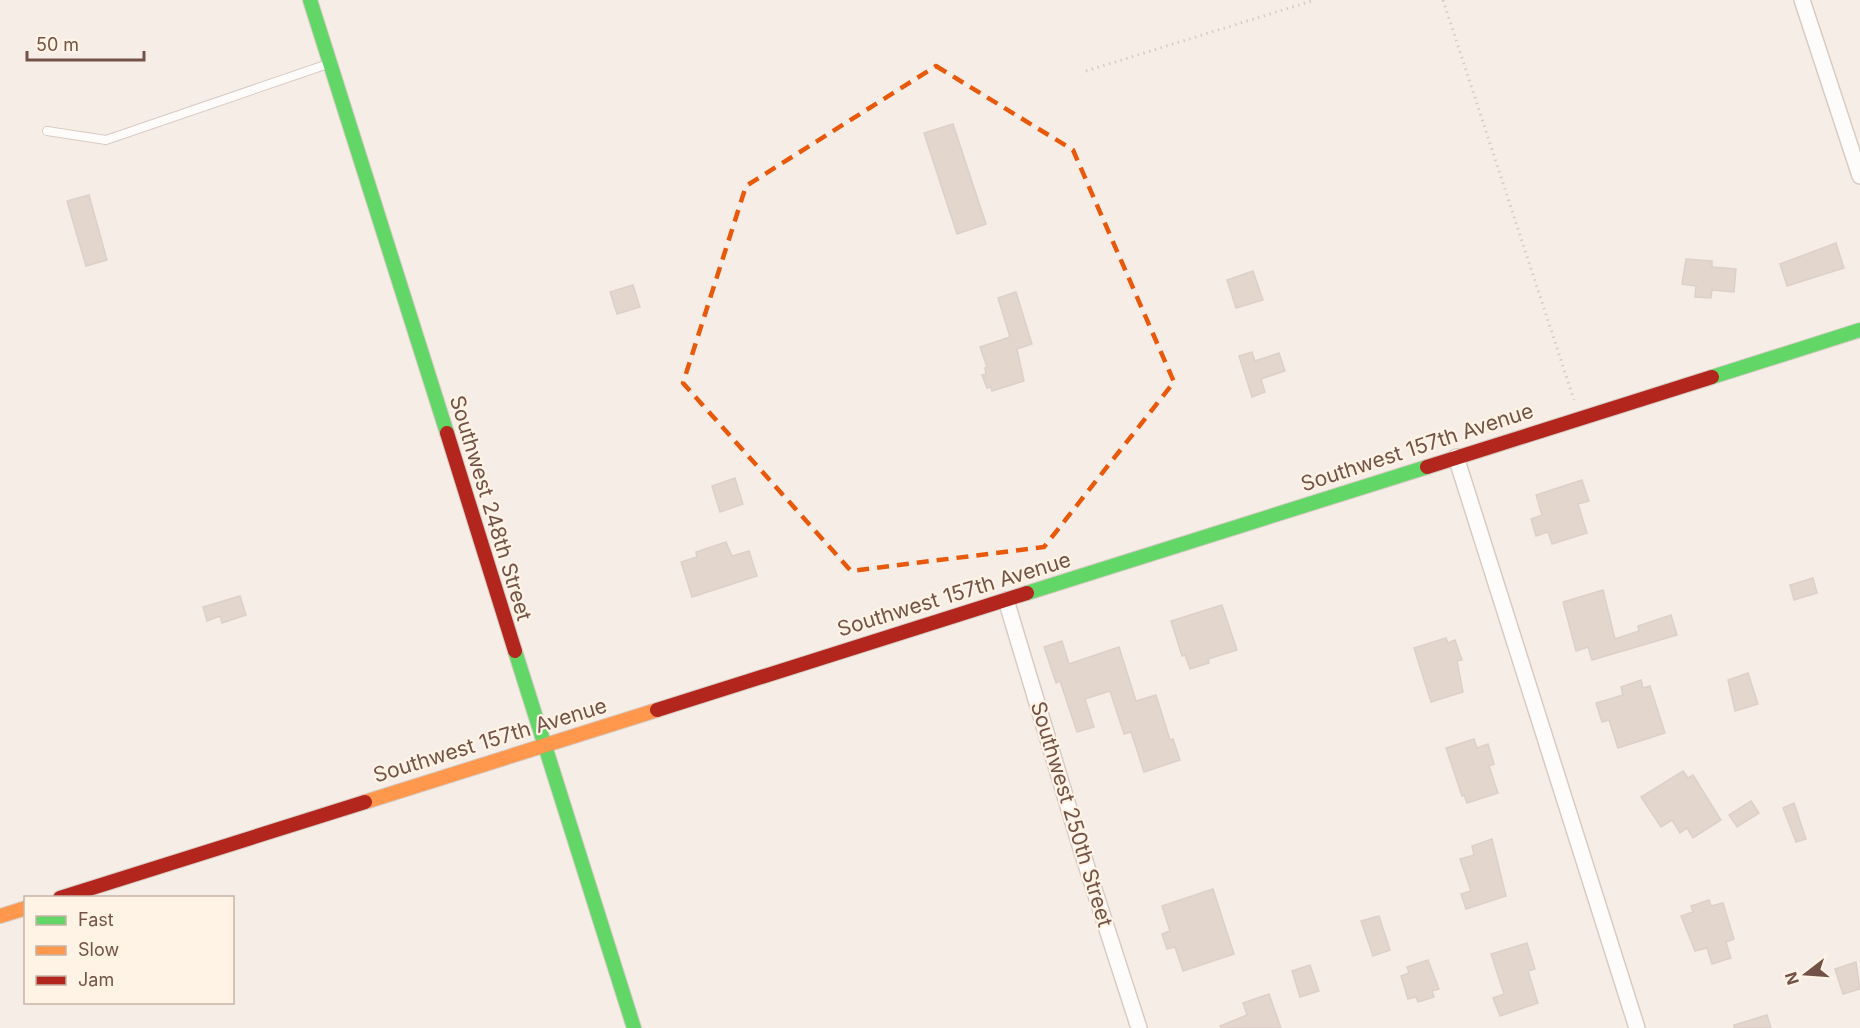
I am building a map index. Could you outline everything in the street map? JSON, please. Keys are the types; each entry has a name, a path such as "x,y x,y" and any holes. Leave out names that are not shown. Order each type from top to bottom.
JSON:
{"street":[{"name":"Southwest 248th Street","path":"310,0 634,1028"},
{"path":"1802,0 1860,176"},
{"name":"Southwest 157th Avenue","path":"63,896 1860,330"},
{"path":"1456,456 1637,1028"},
{"name":"Southwest 250th Street","path":"1006,600 1082,852 1139,1028"},
{"path":"0,916 24,909"}],"lane":[{"path":"47,131 106,140 330,64"}],"path":[{"path":"1086,71 1315,0"},
{"path":"1443,0 1580,418"}],"highlighted area":[{"path":"936,66 1073,150 1174,382 1044,547 851,571 683,383 746,186"}],"building":[{"path":"953,124 986,224 957,234 924,133"},
{"path":"89,195 107,260 86,266 67,201"},
{"path":"1836,243 1844,268 1787,286 1780,264"},
{"path":"1686,259 1712,261 1712,267 1736,269 1734,292 1712,290 1711,298 1695,297 1696,286 1682,284"},
{"path":"1253,271 1263,300 1236,308 1227,280"},
{"path":"633,285 640,307 617,314 610,292"},
{"path":"1016,292 1032,344 1017,349 1024,381 992,391 991,387 987,388 982,375 986,374 985,368 987,367 980,347 1010,337 998,298"},
{"path":"1252,352 1255,361 1279,353 1285,371 1261,379 1265,392 1252,397 1239,356"},
{"path":"735,478 743,504 720,512 712,486"},
{"path":"1582,480 1589,501 1578,504 1587,533 1552,544 1548,532 1536,536 1531,519 1542,515 1536,495"},
{"path":"726,542 732,556 749,551 757,576 692,597 681,562 697,557 696,552"},
{"path":"1813,578 1817,593 1794,600 1790,585"},
{"path":"1603,590 1615,639 1639,631 1638,626 1671,615 1677,635 1592,660 1588,647 1576,651 1563,602"},
{"path":"240,596 246,615 222,623 220,616 207,621 203,607"},
{"path":"1222,605 1237,650 1208,659 1209,663 1190,669 1185,655 1182,656 1171,621"},
{"path":"1446,638 1448,643 1455,640 1462,660 1457,661 1463,692 1431,702 1414,648"},
{"path":"1062,641 1069,664 1119,647 1136,701 1156,695 1170,740 1173,739 1180,760 1144,772 1131,732 1124,734 1110,691 1085,699 1094,727 1077,732 1060,681 1056,683 1044,647"},
{"path":"1748,673 1758,704 1735,711 1728,680"},
{"path":"1641,680 1643,688 1650,686 1665,733 1618,748 1609,720 1602,722 1596,703 1623,695 1621,687"},
{"path":"1474,739 1477,748 1488,744 1494,764 1489,766 1498,793 1467,803 1464,795 1462,796 1446,748"},
{"path":"1683,771 1688,778 1693,775 1721,820 1693,838 1687,828 1680,833 1672,820 1661,827 1641,797"},
{"path":"1751,801 1759,813 1737,827 1729,815"},
{"path":"1794,803 1806,839 1796,842 1783,808"},
{"path":"1492,839 1506,896 1466,909 1461,894 1471,891 1460,859 1474,855 1472,846"},
{"path":"1213,889 1234,954 1183,971 1175,947 1167,949 1162,934 1170,931 1162,906"},
{"path":"1709,900 1711,906 1723,903 1734,939 1726,942 1731,958 1712,964 1707,948 1695,951 1681,916 1693,912 1691,906"},
{"path":"1379,916 1390,950 1373,956 1361,921"},
{"path":"1527,943 1535,969 1528,971 1538,1003 1500,1016 1493,998 1504,994 1491,954"},
{"path":"1428,960 1439,989 1432,991 1434,997 1418,1002 1416,997 1408,999 1401,976 1409,973 1407,967"},
{"path":"1856,962 1860,989 1843,994 1835,969"},
{"path":"1310,965 1319,991 1300,997 1292,971"},
{"path":"1269,994 1281,1028 1221,1028 1220,1026 1247,1015 1243,1003"},
{"path":"1767,1015 1771,1028 1734,1028 1734,1025"}],"traffic: fast":[{"path":"310,0 447,433"},
{"path":"1712,377 1860,330"},
{"path":"1027,593 1427,467"},
{"path":"515,651 634,1028"}],"traffic: slow":[{"path":"365,802 657,710"},
{"path":"0,916 24,909"}],"traffic: jam":[{"path":"1427,467 1712,377"},
{"path":"447,433 515,651"},
{"path":"657,710 1027,593"},
{"path":"66,896 365,802"}]}
